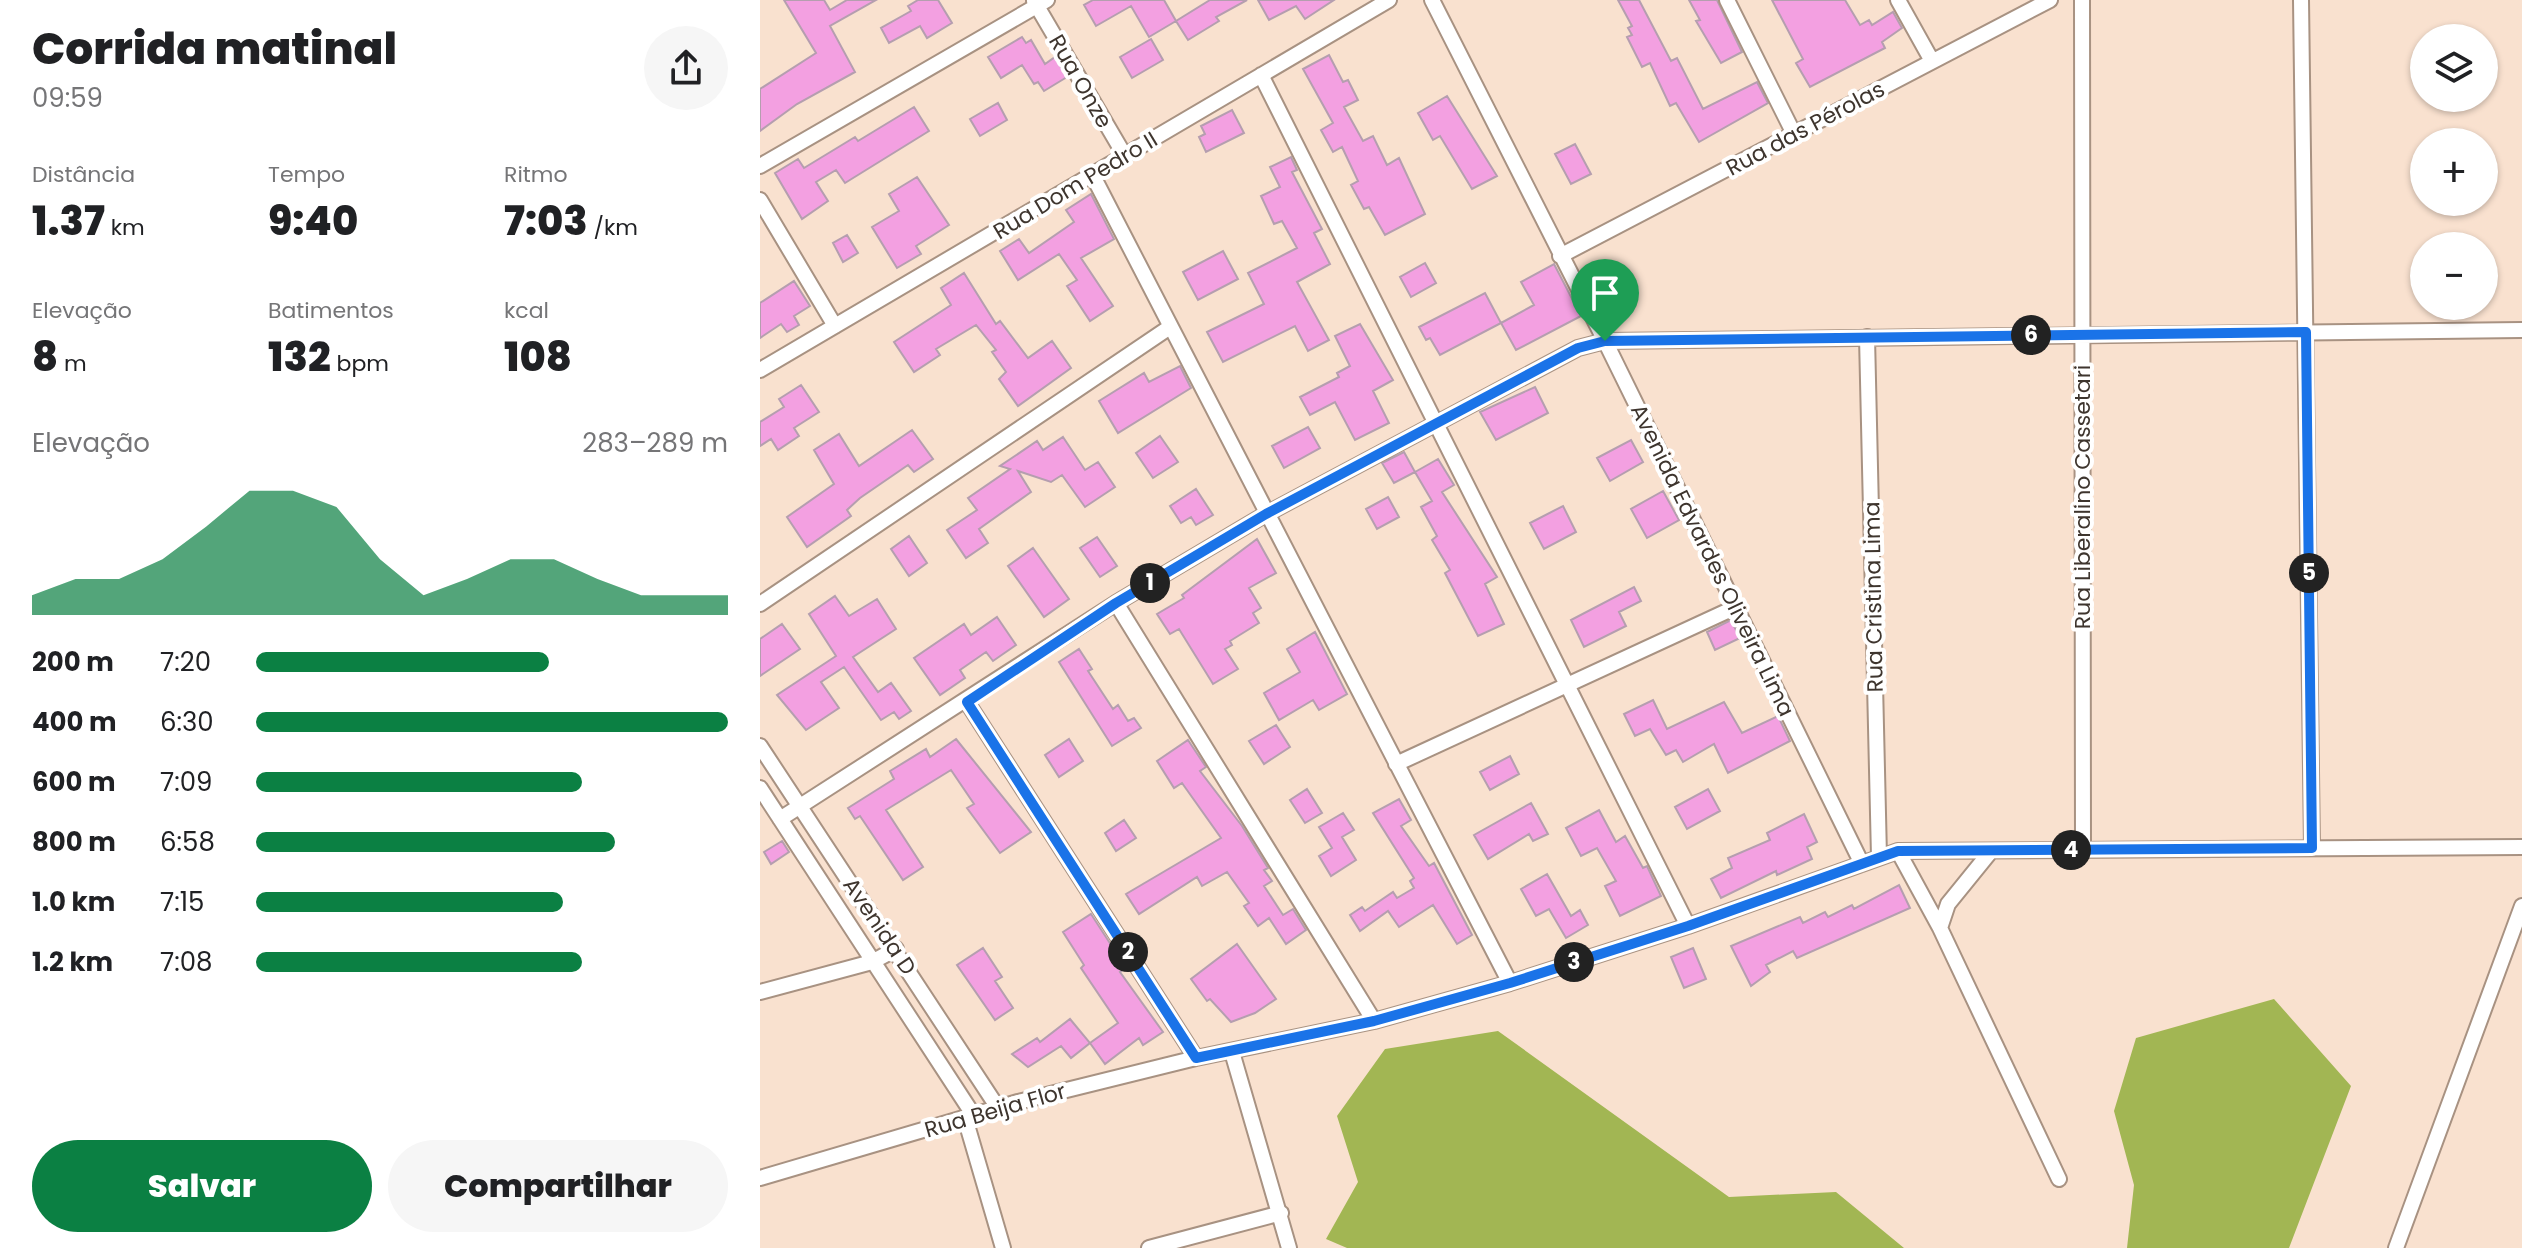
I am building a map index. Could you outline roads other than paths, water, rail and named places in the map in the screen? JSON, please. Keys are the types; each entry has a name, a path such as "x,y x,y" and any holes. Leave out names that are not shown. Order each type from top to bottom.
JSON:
{"street":[{"name":"Rua Dom Pedro II","path":"760,370 1389,0"},
{"name":"Avenida Edvardes Oliveira Lima","path":"1432,0 1605,341 1862,864"},
{"path":"1727,0 1794,134"},
{"path":"1898,0 1932,61"},
{"name":"Rua das Pérolas","path":"1560,256 2050,0"},
{"name":"Rua Liberalino Cassetari","path":"2082,0 2083,850"},
{"path":"2301,0 2312,848"},
{"path":"760,166 1039,2"},
{"name":"Rua Onze","path":"1039,2 1125,156"},
{"path":"1261,75 1688,926"},
{"path":"1093,176 1510,983"},
{"path":"760,200 835,326"},
{"path":"760,604 1170,327"},
{"path":"763,797 796,800 816,794 967,702 1116,603 1266,514 1578,348 1605,341 2522,330"},
{"name":"Rua Cristina Lima","path":"1867,337 1879,857"},
{"path":"1116,603 1374,1021"},
{"path":"1396,764 1736,607"},
{"path":"967,702 1196,1058"},
{"name":"Avenida D","path":"760,746 998,1108"},
{"path":"763,797 969,1117 1003,1248"},
{"path":"780,819 796,800"},
{"name":"Rua Beija Flor","path":"760,1178 998,1108 1196,1058 1374,1021 1510,983 1688,926 1898,851 2522,847"},
{"path":"1898,851 1940,928 2059,1179"},
{"path":"1940,928 1948,904 1991,851"},
{"path":"2396,1248 2522,906"},
{"path":"760,992 872,962 896,949"},
{"path":"1232,1052 1289,1248"},
{"path":"1149,1248 1281,1213"}]}
